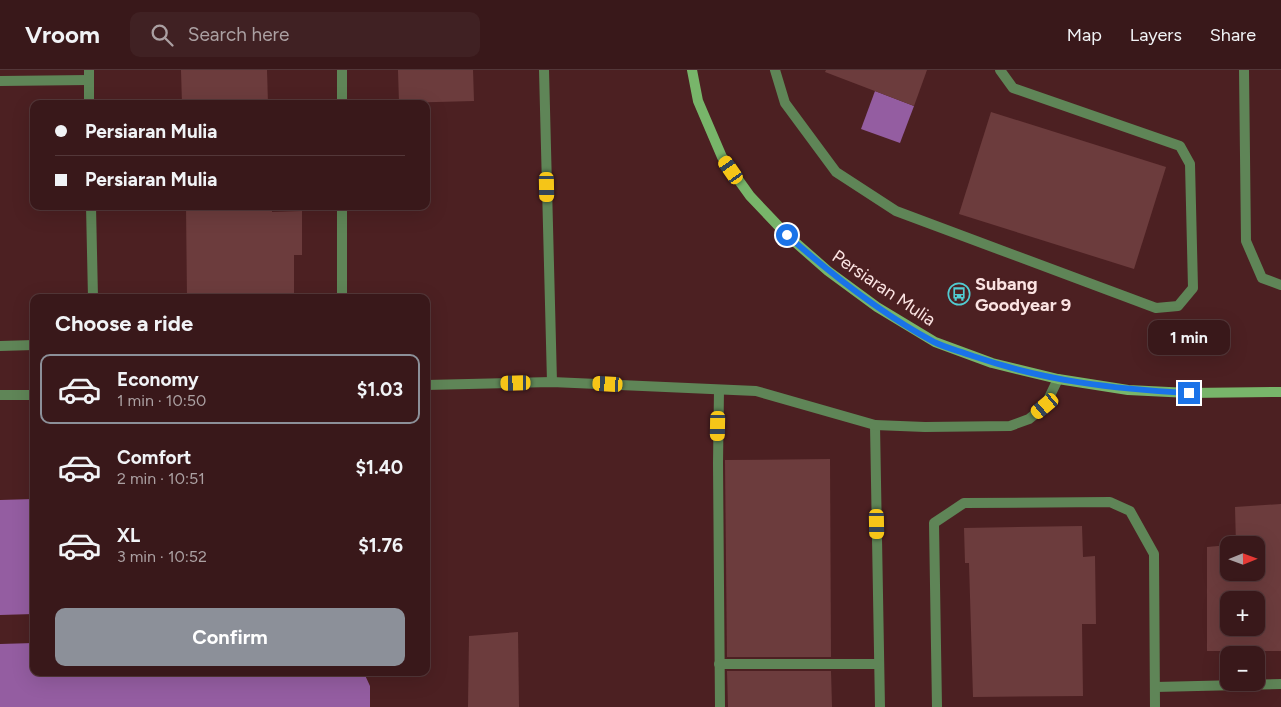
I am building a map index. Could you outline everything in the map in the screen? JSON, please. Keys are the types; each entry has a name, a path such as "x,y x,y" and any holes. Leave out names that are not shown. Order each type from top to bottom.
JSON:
{"street":[{"path":"342,70 342,100"},
{"path":"544,70 552,382"},
{"name":"Persiaran Mulia","path":"692,70 698,101 722,157 750,196 787,235 828,271 877,307 935,342 992,362 1058,380 1128,390 1189,393 1281,392"},
{"path":"775,70 785,103 836,172 896,211 1156,308 1178,306 1193,288 1190,164 1180,146 1013,88 1000,70"},
{"path":"1244,70 1246,240 1262,278 1281,286"},
{"path":"0,81 89,75 90,100"},
{"path":"91,210 93,294"},
{"path":"342,210 342,294"},
{"path":"0,346 30,345"},
{"path":"430,385 552,382 756,391 875,425 925,427 1010,426 1029,419 1045,406 1058,380"},
{"path":"719,390 720,707"},
{"path":"0,395 30,394"},
{"path":"875,425 880,707"},
{"path":"937,707 934,523 964,503 1110,502 1130,511 1154,554 1155,707"},
{"path":"719,664 880,664"},
{"path":"1155,687 1281,684"}],"shaded area":[{"path":"875,91 914,106 900,143 861,129"},
{"path":"30,499 30,614 0,615 0,500"},
{"path":"30,643 30,676 365,676 370,686 370,707 0,707 0,644"}],"building":[{"path":"181,70 267,70 268,100 182,100"},
{"path":"398,70 473,70 474,101 430,102 430,100 399,100"},
{"path":"826,70 927,70 914,106 825,72"},
{"path":"991,112 1166,167 1134,269 959,214"},
{"path":"186,210 302,211 302,255 294,255 294,294 187,294"},
{"path":"830,459 831,657 727,657 725,460"},
{"path":"1281,504 1281,651 1265,651 1265,646 1220,646 1220,651 1207,651 1207,547 1220,546 1220,581 1265,581 1265,536 1236,536 1235,507"},
{"path":"1082,526 1083,557 1095,556 1096,624 1082,624 1083,696 973,697 969,563 965,563 964,528"},
{"path":"518,632 519,707 468,707 469,636"},
{"path":"727,671 831,671 832,707 728,707"}],"place":[{"name":"Subang Goodyear 9","path":"959,294"}],"route":[{"path":"787,235 828,271 864,298 935,342 992,362 1058,380 1128,390 1189,393"}]}
